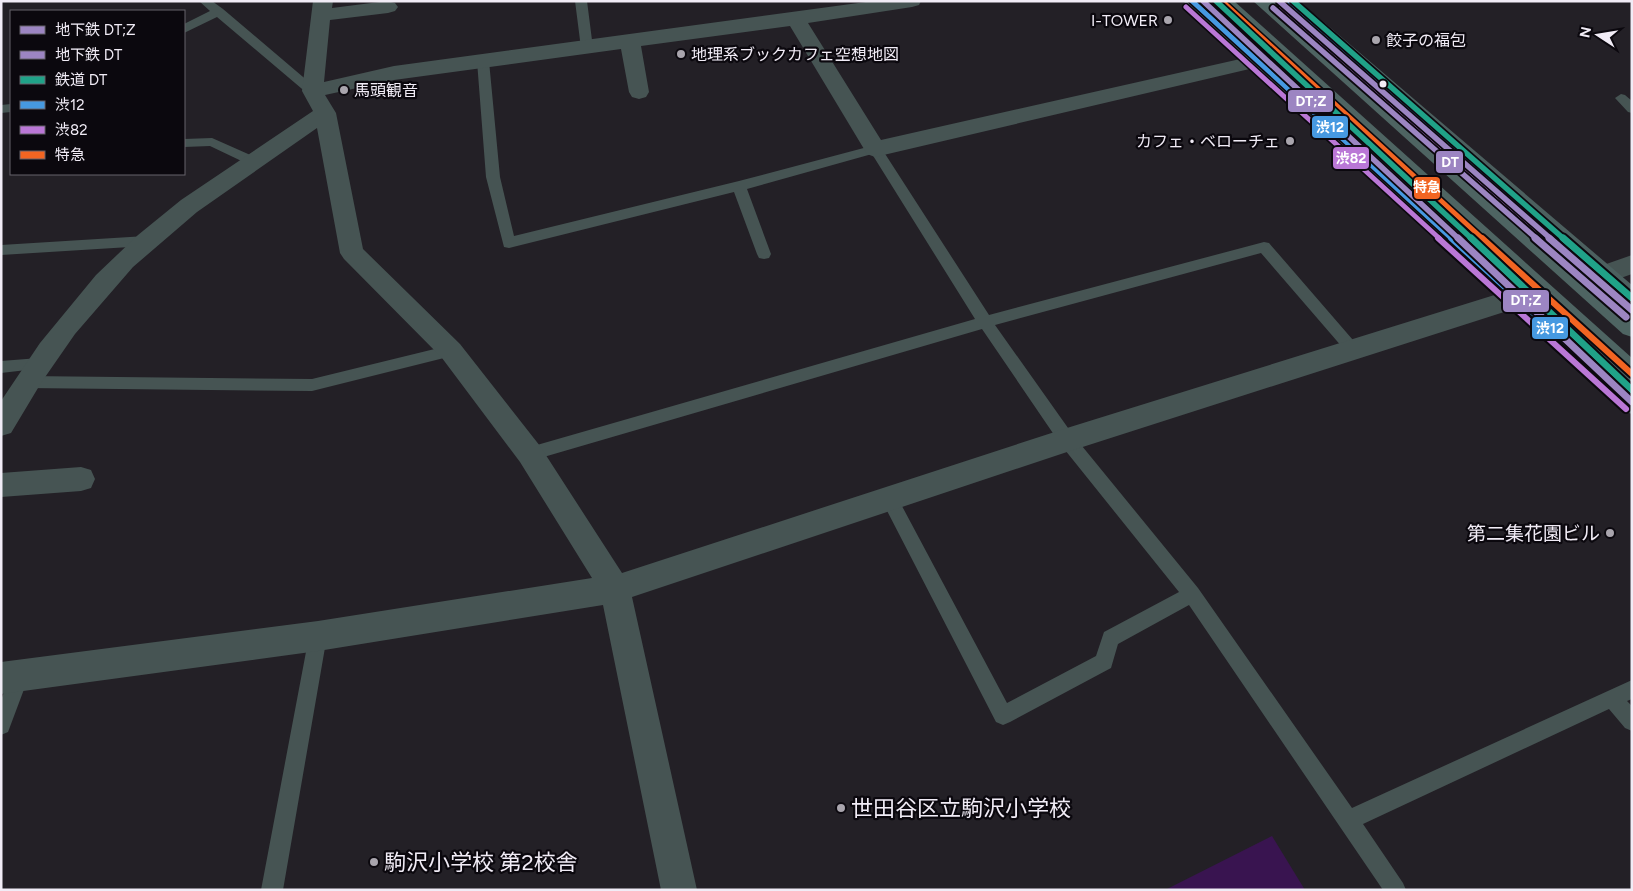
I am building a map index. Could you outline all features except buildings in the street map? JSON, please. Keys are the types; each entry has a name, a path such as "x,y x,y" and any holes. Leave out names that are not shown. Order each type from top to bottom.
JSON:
{"highway":[{"path":"1192,1 1632,404"},
{"path":"1222,1 1632,374"},
{"path":"1262,1 1632,327"},
{"path":"1287,1 1632,299"}],"street":[{"path":"312,91 394,73 796,19 912,1"},
{"path":"388,7 323,8 312,91 326,114 352,252 451,352 530,454 615,589 679,890"},
{"path":"796,19 875,149 1258,61"},
{"path":"630,42 639,92"},
{"path":"1,425 32,373 100,288 146,241 229,175 326,114"},
{"path":"1604,276 1632,264"},
{"path":"11,677 318,636 615,589 1067,440 1517,298"},
{"path":"1,486 81,480"}],"lane":[{"path":"205,1 312,91"},
{"path":"581,1 587,48"},
{"path":"185,28 219,11"},
{"path":"483,61 493,176 509,243 739,186 875,149 985,322 1067,440 1192,594 1396,890"},
{"path":"1620,98 1632,109"},
{"path":"185,143 212,142 252,161"},
{"path":"739,186 764,254"},
{"path":"1,250 146,241"},
{"path":"530,454 985,322 1264,247 1354,351"},
{"path":"1,367 32,373 312,385 451,352"},
{"path":"889,498 1003,714 1104,662 1110,638 1192,594"},
{"path":"272,890 318,636"},
{"path":"1,725 11,677"},
{"path":"1349,820 1632,689"},
{"path":"1613,699 1632,721"}],"shaded area":[{"path":"1272,836 1305,890 1165,890"}],"metro line":[{"name":"DT;Z","path":"1203,1 1535,309 1632,402"},
{"name":"DT;Z","path":"1279,1 1632,310"},
{"name":"DT","path":"1273,8 1626,317"}],"rail line":[{"name":"DT","path":"1216,1 1632,390"},
{"name":"DT","path":"1293,1 1632,298"}],"transit line":[{"name":"渋12","path":"1192,1 1632,403"},
{"name":"特急","path":"1222,1 1632,374"},
{"name":"渋12","path":"1287,1 1632,299"},
{"name":"渋82","path":"1186,7 1626,409"},
{"name":"渋82","path":"1281,8 1626,306"}],"place":[{"name":"I-TOWER","path":"1168,20"},
{"name":"餃子の福包","path":"1376,40"},
{"name":"地理系ブックカフェ空想地図","path":"681,54"},
{"name":"馬頭観音","path":"344,90"},
{"name":"カフェ・ベローチェ","path":"1290,141"},
{"name":"第二集花園ビル","path":"1610,533"},
{"name":"世田谷区立駒沢小学校","path":"841,808"},
{"name":"駒沢小学校 第2校舎","path":"374,862"}]}
